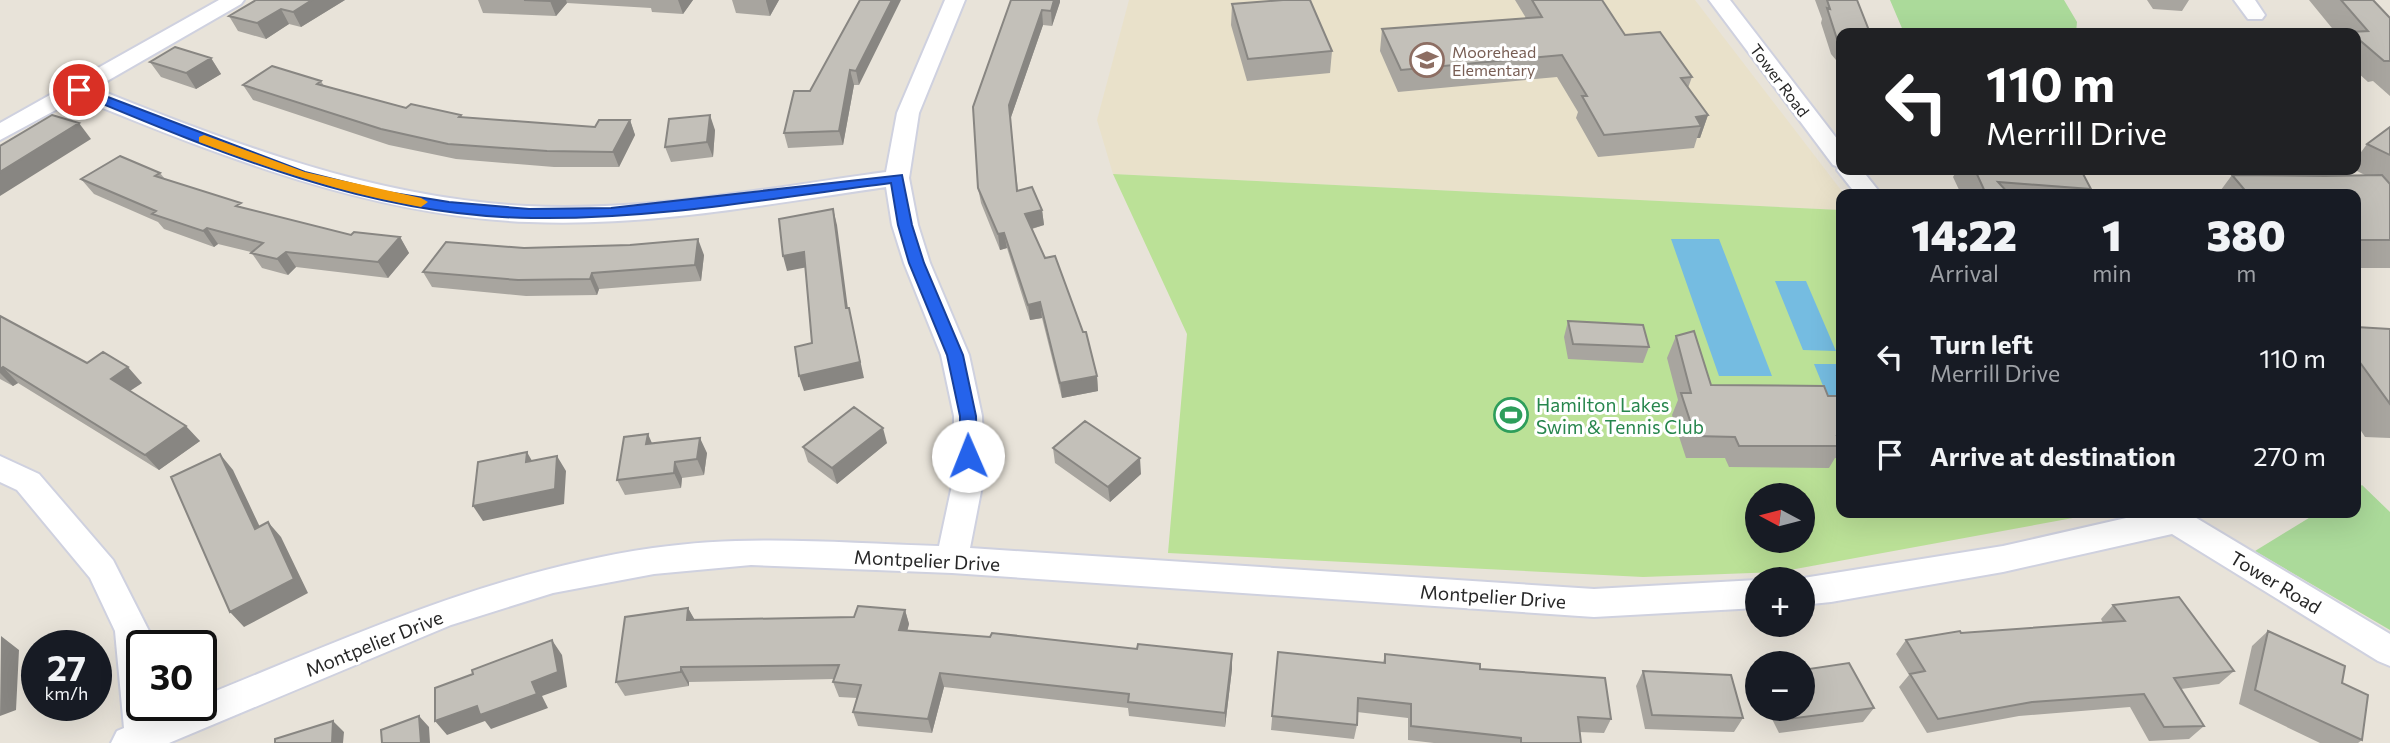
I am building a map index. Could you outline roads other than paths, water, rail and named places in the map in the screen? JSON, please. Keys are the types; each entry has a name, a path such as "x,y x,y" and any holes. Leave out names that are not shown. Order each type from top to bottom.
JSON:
{"street":[{"path":"0,133 234,0"},
{"path":"952,561 969,476 968,416 955,355 917,263 905,225 897,178 908,113 955,0"},
{"name":"Tower Road","path":"1719,0 1836,153"},
{"path":"79,90 300,175 381,195 449,207 529,214 611,213 897,178"},
{"path":"1853,175 1864,189"},
{"path":"0,468 28,482 102,569 132,631 139,741"},
{"path":"1815,590 2003,559 2164,518"},
{"name":"Tower Road","path":"2170,518 2390,651"},
{"name":"Montpelier Drive","path":"139,741 444,613 553,580 654,561 751,552 952,561 1594,603 1745,595"}],"water":[{"path":"1671,239 1719,239 1772,376 1719,376"},
{"path":"1775,281 1806,281 1836,351 1803,350"},
{"path":"1814,364 1836,364 1836,398 1828,398"}],"place":[{"name":"Moorehead Elementary","path":"1427,60"},
{"name":"Hamilton Lakes Swim & Tennis Club","path":"1511,415"}]}
